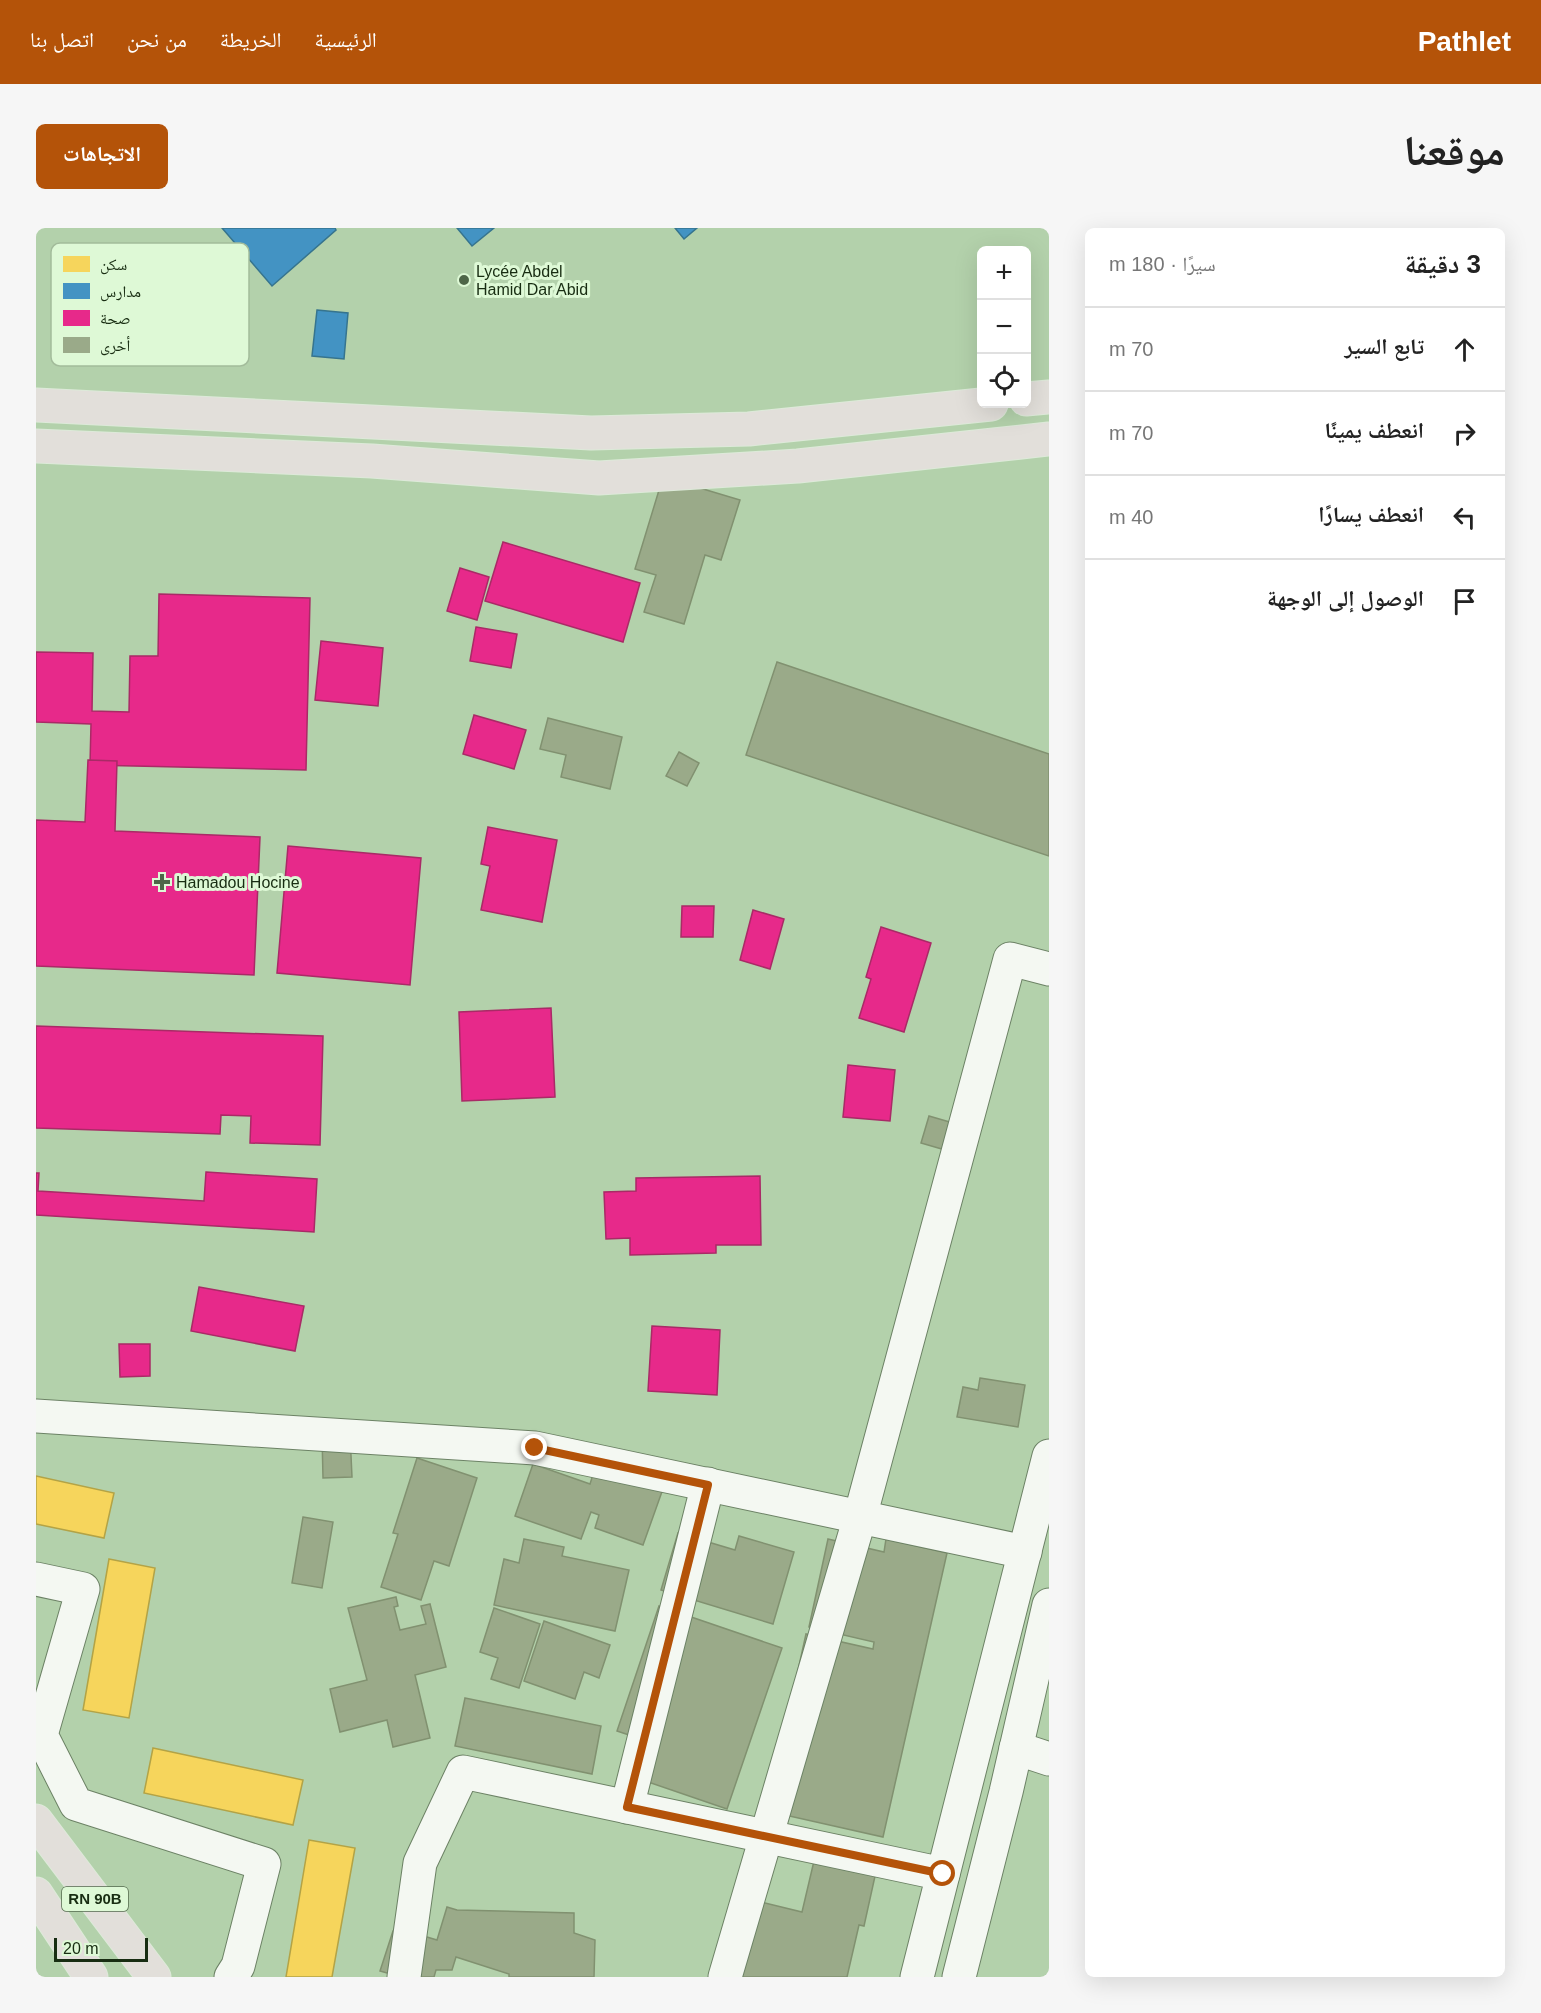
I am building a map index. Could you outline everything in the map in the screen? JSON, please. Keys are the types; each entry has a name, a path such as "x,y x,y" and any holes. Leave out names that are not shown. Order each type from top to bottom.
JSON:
{"main road":[{"path":"1031,399 1049,397"},
{"path":"36,405 602,433 749,429 977,405"},
{"path":"36,446 372,461 599,478 798,466 1049,439"},
{"name":"RN 90B","path":"36,1821 154,1977"},
{"name":"RN 90B","path":"36,1894 91,1977"}],"street":[{"path":"725,1977 860,1517 1010,959 1049,969"},
{"path":"36,1416 535,1448 1025,1552"},
{"path":"917,1977 1049,1456"},
{"path":"627,1807 708,1485"},
{"path":"36,1579 83,1588 41,1735 76,1804 264,1864 238,1966 231,1977"},
{"path":"959,1977 1049,1605"},
{"path":"1016,1748 1049,1759"},
{"path":"404,1977 420,1863 463,1772 943,1874"}],"building: سكن":[{"path":"36,1476 114,1493 104,1538 36,1524"},
{"path":"109,1559 155,1568 129,1718 83,1710"},
{"path":"153,1748 303,1780 293,1825 144,1793"},
{"path":"309,1840 355,1848 332,1977 286,1977"}],"building: مدارس":[{"path":"222,228 335,228 336,230 272,286 249,259 249,243 235,243"},
{"path":"457,228 494,228 472,246"},
{"path":"675,228 697,228 684,239"},
{"path":"317,310 348,313 344,359 312,356"}],"building: صحة":[{"path":"503,542 640,583 623,642 485,601"},
{"path":"460,568 489,577 477,620 447,611"},
{"path":"159,594 310,598 306,770 90,765 91,724 36,722 36,652 93,653 92,711 129,712 130,656 158,656"},
{"path":"476,627 517,634 511,668 470,661"},
{"path":"321,641 383,648 378,706 315,700"},
{"path":"474,715 526,730 514,769 463,754"},
{"path":"88,760 117,761 115,831 260,837 254,975 36,966 36,820 85,822"},
{"path":"488,827 557,840 542,922 481,910 490,866 481,864"},
{"path":"288,846 421,858 410,985 277,973"},
{"path":"682,906 714,906 713,937 681,937"},
{"path":"753,910 784,919 770,969 740,960"},
{"path":"881,927 931,943 904,1032 859,1018 871,979 866,977"},
{"path":"551,1008 555,1097 462,1101 459,1012"},
{"path":"36,1026 323,1036 320,1145 250,1143 251,1116 221,1115 220,1134 36,1128"},
{"path":"848,1065 895,1070 890,1121 843,1117"},
{"path":"206,1172 317,1179 314,1232 36,1215 36,1173 39,1173 38,1191 204,1201"},
{"path":"760,1176 761,1245 716,1245 716,1253 630,1255 630,1238 606,1239 604,1192 636,1191 636,1178"},
{"path":"199,1287 304,1306 295,1351 191,1331"},
{"path":"652,1326 720,1330 717,1395 648,1391"},
{"path":"119,1344 150,1344 150,1376 120,1377"}],"building: أخرى":[{"path":"663,477 740,500 721,560 705,555 684,624 644,612 656,575 635,569"},
{"path":"777,662 1049,754 1049,856 746,755"},
{"path":"548,718 622,737 610,789 561,777 566,755 540,749"},
{"path":"679,752 699,763 687,786 666,776"},
{"path":"929,1116 967,1127 959,1154 921,1143"},
{"path":"980,1378 1025,1385 1018,1427 957,1417 963,1387 978,1390"},
{"path":"350,1434 352,1477 323,1478 322,1435"},
{"path":"417,1458 477,1478 449,1566 434,1561 421,1600 381,1587 398,1534 393,1533"},
{"path":"597,1462 664,1486 643,1545 595,1528 599,1515 591,1512 581,1539 515,1516 533,1464 590,1484"},
{"path":"303,1517 333,1522 322,1588 292,1583"},
{"path":"678,1533 735,1550 739,1536 794,1552 773,1624 661,1590"},
{"path":"524,1539 564,1547 562,1556 629,1570 615,1631 494,1605 504,1559 519,1563"},
{"path":"828,1539 884,1552 886,1539 947,1553 883,1837 767,1811 806,1634 873,1649 874,1642 809,1627"},
{"path":"396,1597 398,1606 394,1607 400,1630 426,1624 421,1606 430,1604 446,1667 415,1675 430,1738 393,1747 387,1720 340,1732 330,1689 367,1680 348,1608"},
{"path":"659,1606 782,1648 727,1809 619,1772 632,1736 617,1731"},
{"path":"494,1608 540,1624 519,1688 491,1679 498,1658 480,1652"},
{"path":"544,1621 610,1645 599,1678 584,1672 575,1699 524,1681"},
{"path":"465,1698 601,1726 592,1774 455,1746"},
{"path":"818,1844 879,1858 864,1926 859,1925 847,1977 723,1977 741,1897 802,1912"},
{"path":"447,1907 457,1910 574,1913 574,1933 595,1940 594,1977 509,1977 509,1974 456,1957 452,1970 436,1970 434,1977 401,1977 380,1971 393,1931 407,1931 437,1940"}],"place":[{"name":"Lycée Abdel Hamid Dar Abid","path":"464,280"},
{"name":"Hamadou Hocine","path":"162,882"}],"route":[{"path":"535,1448 708,1485 627,1807 943,1874"}]}
